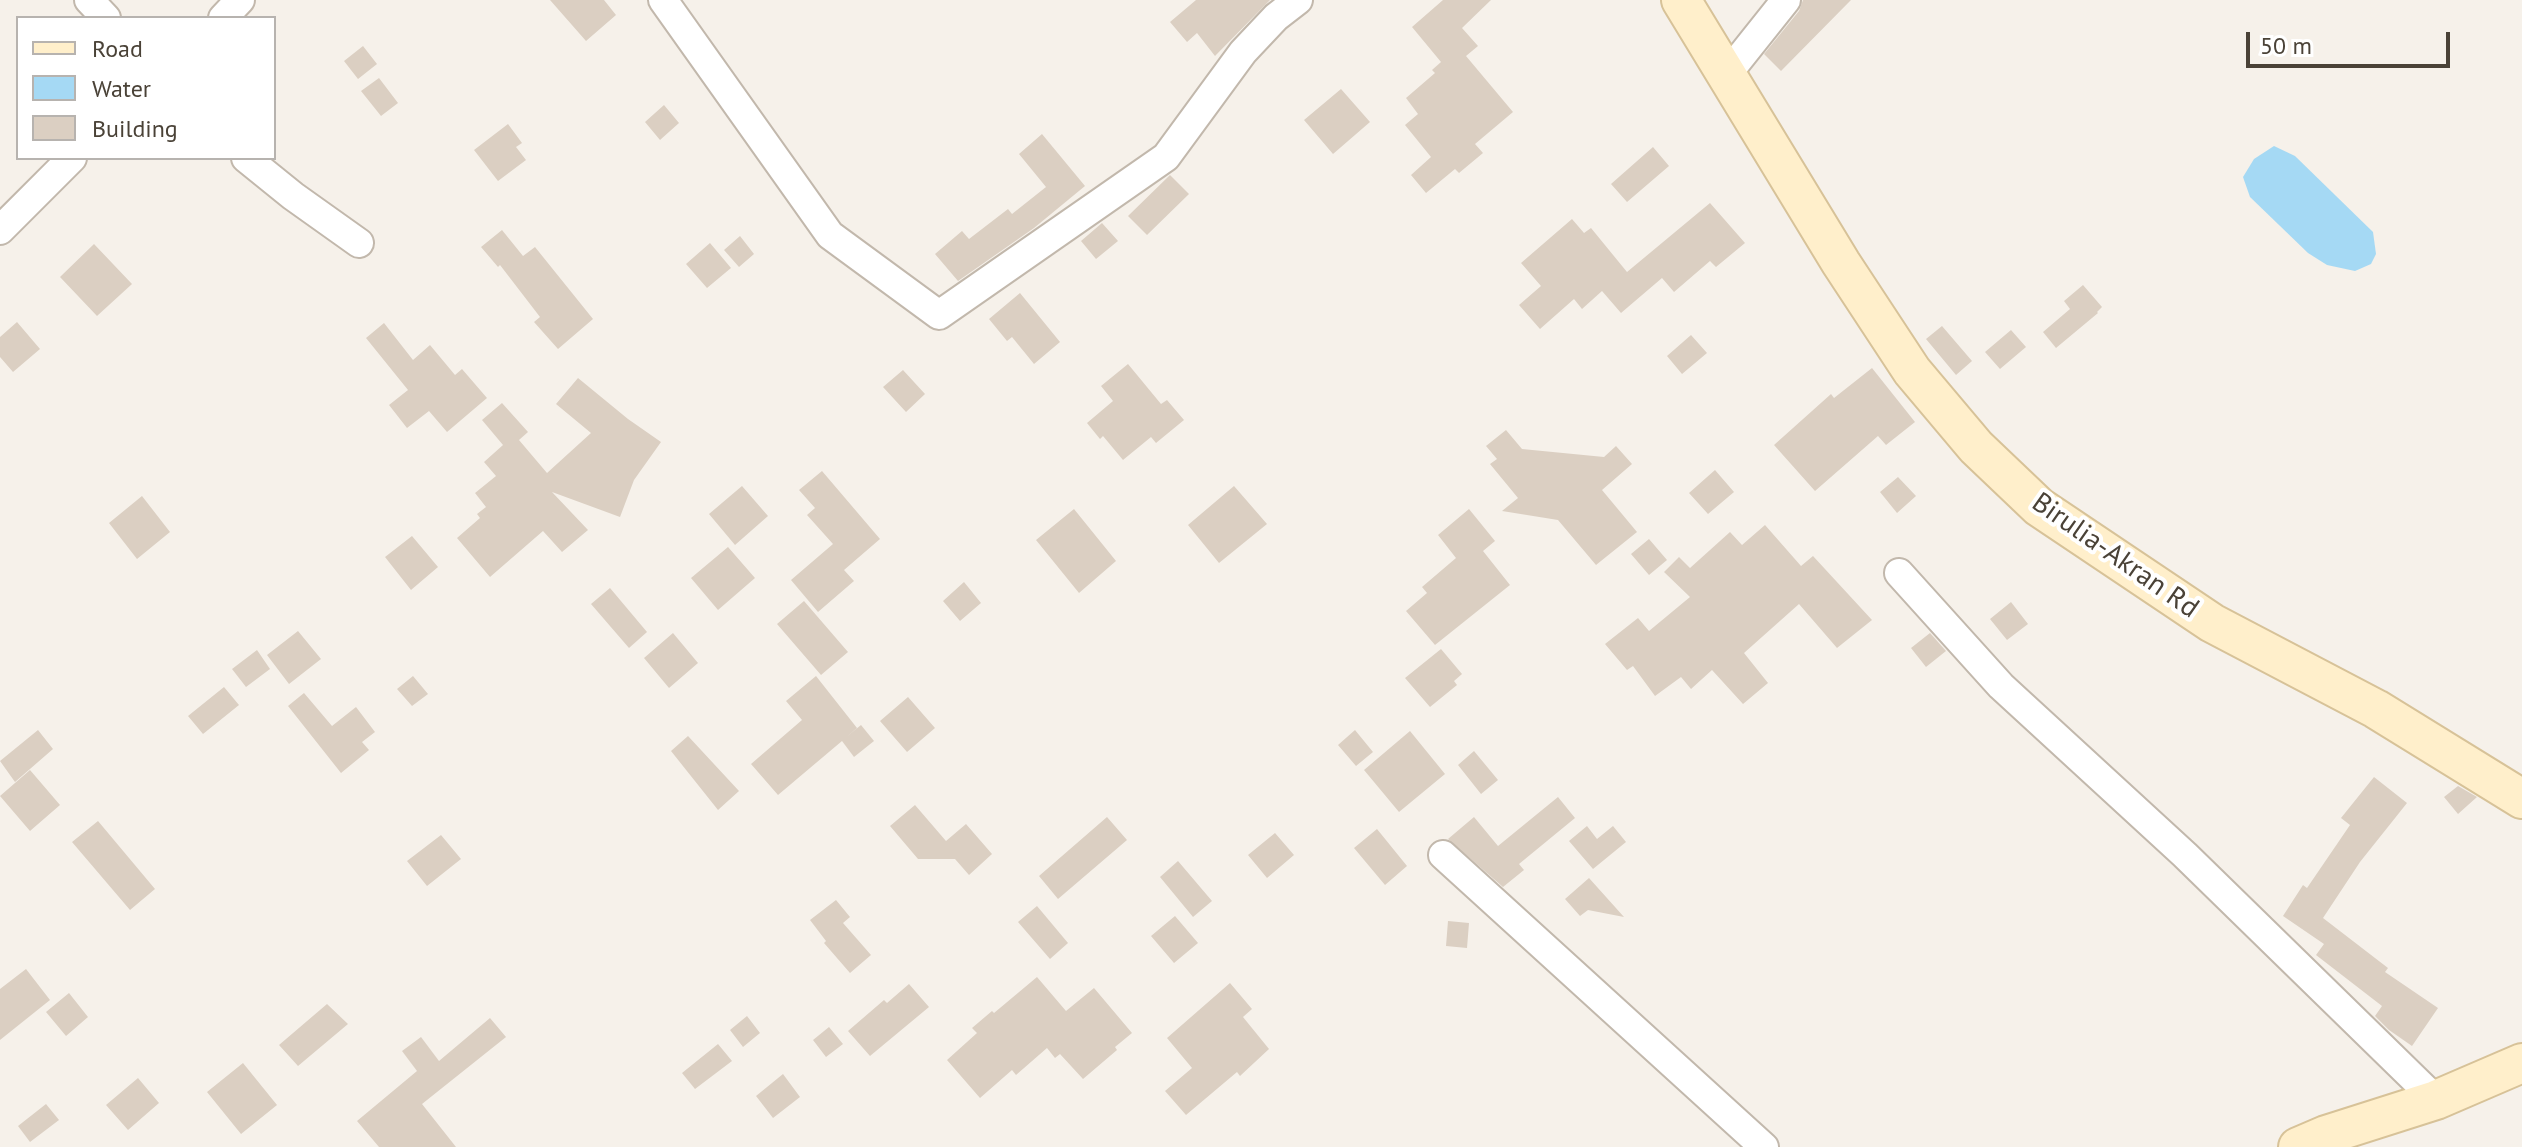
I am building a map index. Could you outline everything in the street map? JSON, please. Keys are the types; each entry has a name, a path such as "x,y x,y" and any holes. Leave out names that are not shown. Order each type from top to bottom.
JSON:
{"street":[{"path":"89,0 104,16"},
{"path":"225,16 240,0"},
{"path":"663,0 830,235 939,315 1166,157 1243,52 1276,17 1298,0"},
{"name":"Birulia-Akran Rd","path":"1681,0 1841,263 1912,371 1976,447 2039,507 2212,623 2376,709 2522,799"},
{"path":"1727,74 1786,0"},
{"path":"0,230 70,160"},
{"path":"248,160 359,243"},
{"path":"1899,573 2001,686 2185,855 2436,1100"},
{"path":"1443,855 1764,1147"},
{"path":"2298,1147 2436,1100 2522,1063"}],"water":[{"path":"2274,146 2295,156 2373,232 2376,254 2371,264 2355,271 2327,265 2308,253 2250,197 2243,177 2254,159"}],"building":[{"path":"550,0 604,0 616,15 586,41"},
{"path":"1196,0 1270,0 1215,56 1197,33 1187,42 1170,22"},
{"path":"1443,0 1491,0 1462,28 1478,46 1466,56 1513,112 1475,144 1483,153 1459,173 1455,169 1426,193 1411,175 1431,157 1405,125 1418,114 1406,98 1435,73 1432,70 1441,62 1412,27"},
{"path":"1803,0 1851,0 1781,71 1764,54 1799,11"},
{"path":"363,46 377,64 358,79 344,61"},
{"path":"379,78 398,103 381,116 361,91"},
{"path":"1341,89 1370,122 1333,154 1304,120"},
{"path":"664,105 679,123 660,140 645,122"},
{"path":"508,124 522,143 516,147 526,160 498,181 474,150"},
{"path":"1042,134 1085,186 1034,228 958,281 935,254 962,231 969,239 1008,209 1012,214 1046,187 1019,154"},
{"path":"1653,147 1669,166 1627,202 1611,184"},
{"path":"1170,175 1189,194 1147,235 1128,216"},
{"path":"1710,203 1745,243 1716,267 1710,261 1674,292 1662,278 1621,313 1602,291 1582,309 1574,299 1540,329 1519,305 1541,286 1521,263 1572,219 1584,233 1591,228 1627,272"},
{"path":"1102,223 1118,241 1096,259 1081,241"},
{"path":"502,230 523,256 535,247 593,319 558,349 534,322 540,317 500,265 498,267 481,247"},
{"path":"740,236 754,254 739,267 724,250"},
{"path":"710,243 731,268 707,288 686,264"},
{"path":"94,244 132,284 97,316 60,277"},
{"path":"2083,285 2102,307 2056,348 2043,332 2070,309 2064,301"},
{"path":"1020,293 1060,342 1034,364 1012,337 1007,341 989,319"},
{"path":"17,322 40,349 13,372 0,357 0,337"},
{"path":"384,323 413,360 430,345 455,375 462,369 487,398 447,432 429,411 407,428 389,405 408,390 366,338"},
{"path":"1942,326 1972,361 1956,375 1926,339"},
{"path":"2011,330 2026,347 2000,369 1985,352"},
{"path":"1691,335 1707,353 1682,374 1667,356"},
{"path":"1128,364 1161,404 1167,400 1184,420 1156,443 1151,437 1123,460 1103,436 1100,439 1087,423 1113,401 1101,386"},
{"path":"1872,368 1915,422 1886,445 1878,436 1815,491 1774,445 1831,394 1834,398"},
{"path":"903,370 925,394 906,412 883,387"},
{"path":"578,378 661,442 634,480 620,517 552,492 588,530 562,552 543,531 490,577 457,538 480,518 477,514 486,507 475,493 496,476 484,462 503,445 482,420 502,403 528,432 519,440 547,473 591,433 556,404"},
{"path":"1506,430 1522,449 1604,457 1616,446 1632,464 1602,490 1637,532 1596,565 1558,520 1502,511 1518,498 1490,464 1497,459 1486,446"},
{"path":"1715,470 1734,492 1708,514 1689,493"},
{"path":"822,471 880,539 844,570 854,581 818,612 791,580 833,544 807,515 815,508 799,490"},
{"path":"1898,477 1916,496 1897,513 1880,492"},
{"path":"742,486 768,516 735,545 709,514"},
{"path":"1234,486 1267,524 1219,563 1188,525"},
{"path":"142,496 170,532 137,559 109,523"},
{"path":"1074,509 1116,561 1079,593 1036,540"},
{"path":"1469,509 1495,541 1483,551 1510,585 1435,645 1406,611 1427,593 1422,587 1456,558 1438,535"},
{"path":"1765,525 1801,566 1813,556 1872,620 1837,648 1799,604 1744,653 1768,683 1743,704 1712,670 1691,689 1681,677 1655,696 1633,666 1627,670 1605,644 1638,618 1649,631 1690,597 1664,572 1679,557 1690,568 1730,532 1742,545"},
{"path":"412,536 438,567 411,590 385,557"},
{"path":"1649,539 1667,560 1649,575 1631,554"},
{"path":"728,547 755,578 718,610 691,578"},
{"path":"964,582 981,603 960,621 943,601"},
{"path":"610,588 647,632 629,648 591,604"},
{"path":"804,601 848,652 821,675 777,624"},
{"path":"2011,602 2028,624 2007,640 1990,619"},
{"path":"298,631 321,659 289,684 267,655"},
{"path":"673,633 698,663 669,688 644,658"},
{"path":"1930,633 1946,651 1926,667 1911,648"},
{"path":"1441,649 1462,674 1454,681 1457,685 1430,707 1405,678"},
{"path":"257,650 270,669 246,687 232,669"},
{"path":"413,676 428,694 412,706 397,689"},
{"path":"816,676 857,728 845,738 861,725 874,741 854,757 842,741 778,795 751,764 802,720 786,701"},
{"path":"224,687 239,705 203,734 188,716"},
{"path":"304,693 332,726 356,707 375,732 362,742 369,750 341,773 288,706"},
{"path":"908,697 935,728 907,752 880,721"},
{"path":"38,730 53,749 15,782 0,761"},
{"path":"1355,730 1373,752 1356,766 1338,745"},
{"path":"1410,731 1445,774 1399,812 1364,770"},
{"path":"688,736 739,791 718,810 671,751"},
{"path":"1474,751 1498,780 1481,794 1458,765"},
{"path":"30,770 60,805 30,831 0,796"},
{"path":"2374,777 2407,803 2360,862 2323,918 2388,968 2385,972 2438,1008 2412,1046 2375,1016 2382,1006 2316,955 2324,944 2283,916 2303,885 2307,888 2350,825 2341,818"},
{"path":"2458,786 2477,797 2458,814 2444,797"},
{"path":"1558,797 1575,818 1519,864 1524,870 1503,887 1448,839 1474,817 1498,846"},
{"path":"915,805 946,841 966,824 992,854 969,875 955,859 918,859 890,826"},
{"path":"1107,817 1127,840 1058,899 1039,876"},
{"path":"98,821 155,889 130,910 72,842"},
{"path":"1587,826 1597,839 1613,826 1626,842 1593,869 1569,841"},
{"path":"1377,829 1407,866 1385,885 1354,848"},
{"path":"1275,833 1294,855 1267,878 1248,855"},
{"path":"441,835 461,859 427,886 407,861"},
{"path":"1178,861 1212,901 1193,917 1160,877"},
{"path":"1589,878 1624,917 1588,910 1580,916 1565,899"},
{"path":"836,900 850,917 843,923 871,955 850,973 824,943 826,941 810,920"},
{"path":"1037,906 1068,943 1050,959 1018,922"},
{"path":"1175,916 1198,943 1174,963 1151,936"},
{"path":"1448,921 1469,923 1467,948 1446,946"},
{"path":"26,969 50,1000 0,1040 0,989"},
{"path":"1037,977 1066,1011 1094,988 1132,1033 1083,1079 1060,1054 1055,1058 1047,1048 1016,1075 1012,1070 980,1098 947,1060 977,1033 972,1028"},
{"path":"1230,983 1252,1009 1243,1017 1269,1049 1240,1076 1237,1072 1186,1115 1165,1091 1192,1068 1167,1038"},
{"path":"909,984 929,1007 870,1056 848,1031 884,1000 887,1003"},
{"path":"69,993 88,1017 66,1036 46,1012"},
{"path":"327,1004 348,1024 298,1066 279,1045"},
{"path":"747,1016 760,1033 743,1047 730,1030"},
{"path":"490,1018 506,1037 422,1104 456,1147 379,1147 357,1121 417,1071 402,1051 421,1037 439,1061"},
{"path":"829,1027 843,1044 826,1057 813,1040"},
{"path":"718,1044 732,1061 695,1089 682,1073"},
{"path":"243,1063 277,1105 241,1134 207,1092"},
{"path":"783,1074 800,1097 773,1118 756,1096"},
{"path":"138,1078 159,1103 128,1130 106,1105"},
{"path":"46,1104 59,1120 30,1142 18,1126"}]}
